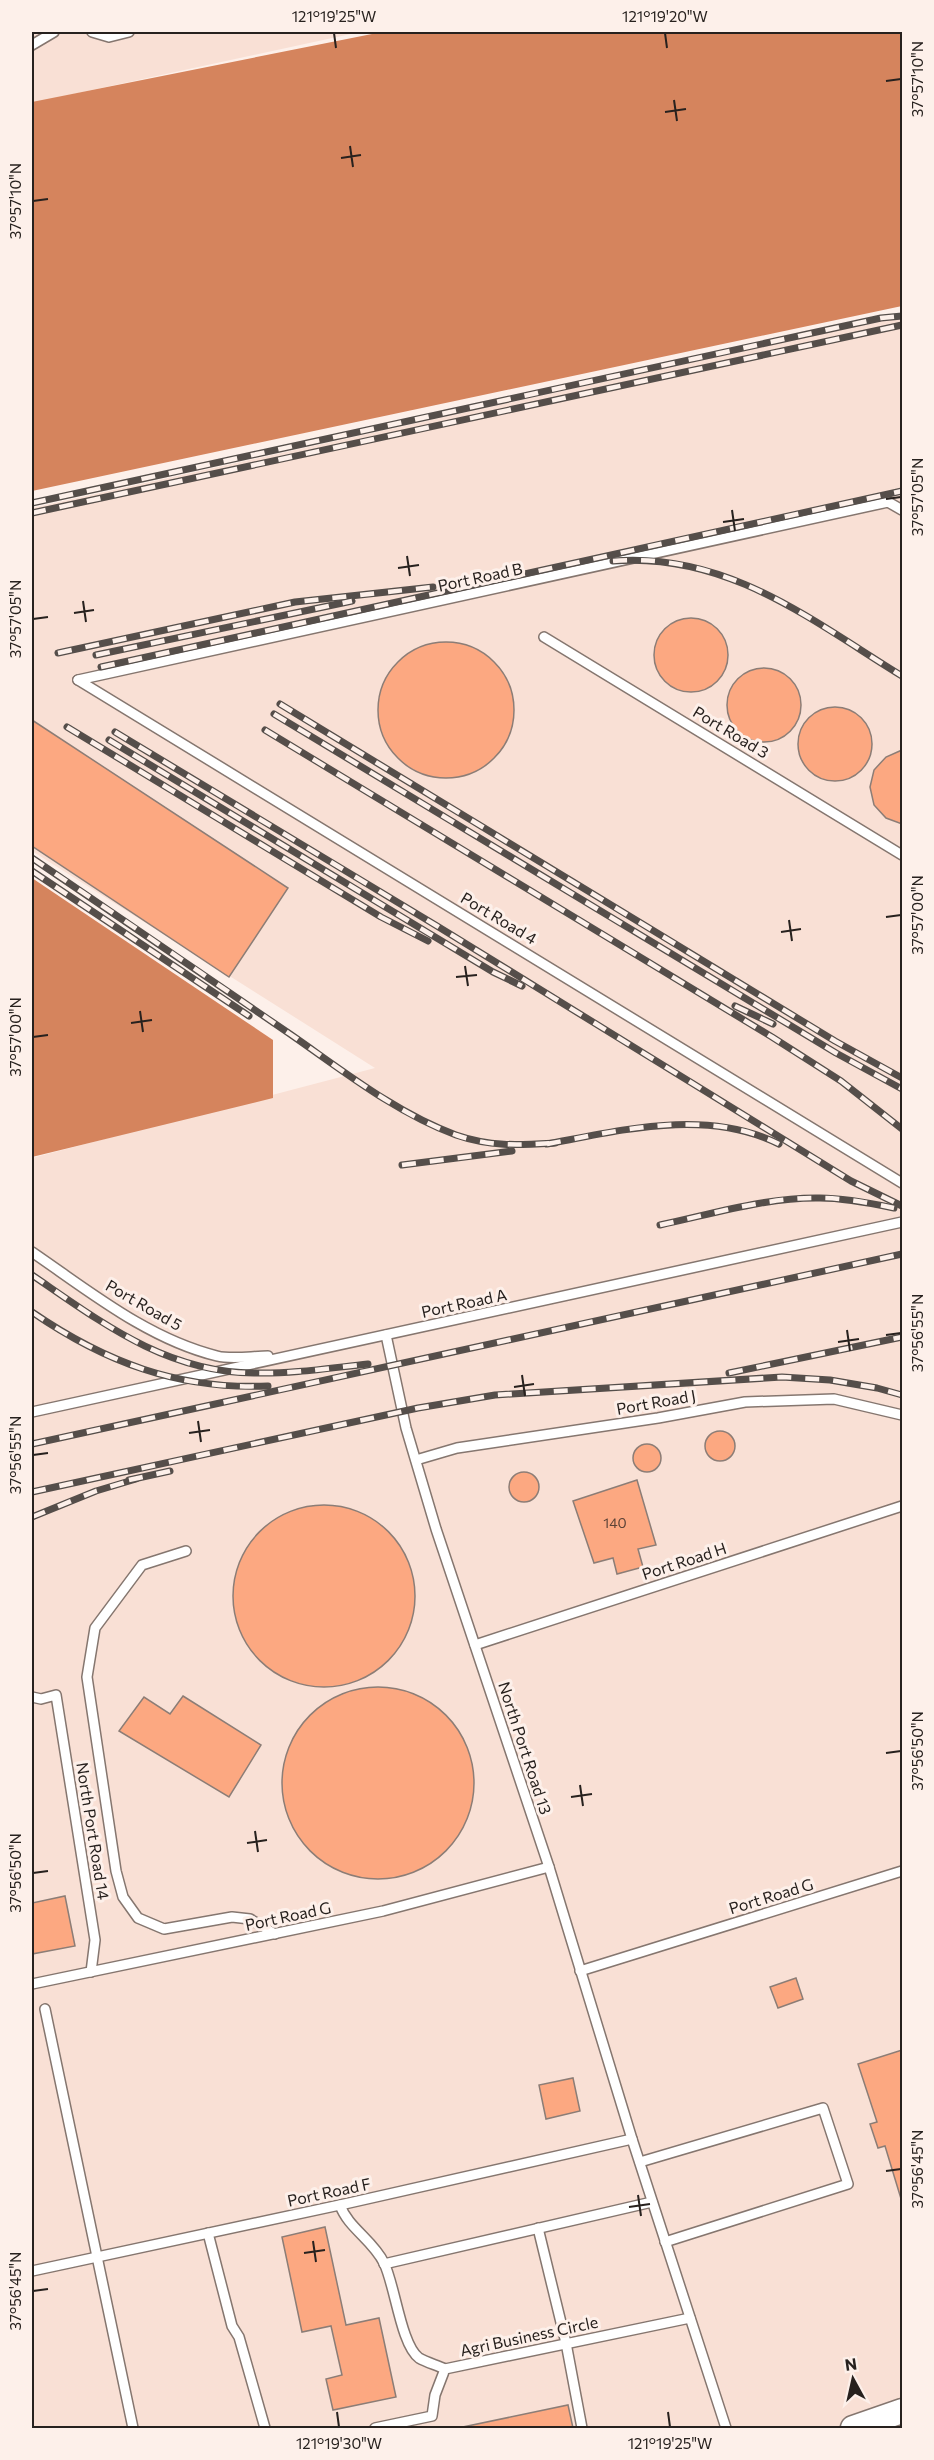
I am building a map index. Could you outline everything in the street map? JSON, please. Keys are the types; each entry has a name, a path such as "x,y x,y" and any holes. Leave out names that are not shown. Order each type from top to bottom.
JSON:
{"street":[{"path":"853,2428 903,2411"}],"lane":[{"path":"32,45 54,32"},
{"path":"92,32 109,37 129,32"},
{"name":"Port Road B","path":"78,680 888,502 903,510"},
{"name":"Port Road 3","path":"544,637 903,855"},
{"name":"Port Road 4","path":"78,680 903,1183"},
{"name":"Port Road A","path":"32,1412 903,1222"},
{"name":"Port Road 5","path":"32,1252 116,1310 165,1338 219,1357 288,1356"},
{"name":"North Port Road 13","path":"386,1335 406,1428 549,1867 632,2139"},
{"name":"Port Road J","path":"416,1460 457,1448 658,1418 745,1402 834,1399 903,1414"},
{"name":"Port Road H","path":"475,1645 903,1506"},
{"path":"186,1551 142,1565 95,1628 87,1677 116,1870 123,1897 138,1918 164,1929 232,1917 250,1919 275,1934"},
{"name":"North Port Road 14","path":"32,1697 41,1699 56,1695 94,1940 91,1972"},
{"name":"Port Road G","path":"32,1984 383,1911 549,1867"},
{"name":"Port Road G","path":"580,1971 903,1872"},
{"path":"45,2008 133,2428"},
{"path":"639,2162 824,2108 848,2184 665,2242"},
{"path":"632,2139 726,2428"},
{"name":"Port Road F","path":"32,2271 632,2139"},
{"path":"384,2264 652,2202"},
{"path":"339,2205 343,2216 370,2241 384,2264 407,2339 417,2357 444,2369"},
{"path":"538,2228 566,2343 582,2428"},
{"path":"208,2233 232,2326 239,2337 265,2428"},
{"name":"Agri Business Circle","path":"375,2428 432,2416 435,2395 444,2369 690,2318"}],"shaded area":[{"path":"32,32 360,32 32,103"},
{"path":"382,32 902,32 902,306 32,491 32,102"},
{"path":"902,316 902,2428 32,2428 32,1158 375,1068 32,851 32,508"},
{"path":"32,878 273,1040 273,1098 32,1157"}],"building":[{"path":"691,618 705,621 717,629 725,641 728,655 725,669 717,681 705,689 691,692 677,689 665,681 657,669 654,655 657,641 665,629 677,621"},
{"path":"446,642 472,647 484,653 494,662 503,672 509,684 514,710 509,736 503,748 494,758 484,767 472,773 446,778 420,773 408,767 398,758 389,748 383,736 378,710 383,684 389,672 398,662 408,653 420,647"},
{"path":"764,668 778,671 790,679 798,691 801,705 798,719 790,731 778,739 764,742 750,739 738,731 730,719 727,705 730,691 738,679 750,671"},
{"path":"835,707 849,710 861,718 869,730 872,744 869,758 861,770 849,778 835,781 821,778 809,770 801,758 798,744 801,730 809,718 821,710"},
{"path":"32,720 288,888 229,977 32,846"},
{"path":"902,750 902,824 886,818 874,805 870,787 874,770 886,757"},
{"path":"720,1431 730,1436 735,1446 730,1456 720,1461 710,1456 705,1446 710,1436"},
{"path":"647,1444 657,1448 661,1458 657,1468 647,1472 637,1468 633,1458 637,1448"},
{"path":"524,1472 534,1477 539,1487 534,1497 524,1502 514,1497 509,1487 514,1477"},
{"path":"637,1480 656,1545 638,1549 643,1567 617,1574 613,1558 594,1563 573,1501"},
{"path":"324,1505 359,1512 388,1532 408,1561 415,1596 408,1631 388,1660 359,1680 324,1687 289,1680 260,1660 240,1631 233,1596 240,1561 260,1532 289,1512"},
{"path":"369,1687 387,1687 415,1694 446,1715 467,1746 474,1783 467,1820 446,1851 415,1872 387,1879 369,1879 333,1868 304,1844 293,1828 286,1811 282,1792 282,1774 293,1738 317,1709 333,1698 350,1691"},
{"path":"183,1696 261,1745 229,1797 119,1731 144,1697 170,1714"},
{"path":"65,1896 75,1946 32,1954 32,1903"},
{"path":"796,1978 803,1999 778,2008 770,1987"},
{"path":"902,2050 902,2202 885,2146 878,2148 870,2124 877,2122 858,2064"},
{"path":"573,2078 580,2111 546,2119 539,2085"},
{"path":"325,2227 346,2325 379,2318 396,2397 333,2410 326,2379 342,2375 331,2326 302,2332 282,2237"},
{"path":"568,2405 573,2428 458,2428"}],"railway":[{"path":"32,503 881,318 902,316"},
{"path":"32,513 902,325"},
{"path":"101,667 902,491"},
{"path":"613,561 654,561 693,567 731,579 801,613 902,676"},
{"path":"58,653 295,602 433,587"},
{"path":"96,655 352,601"},
{"path":"280,704 835,1041 902,1078"},
{"path":"274,714 836,1053 902,1089"},
{"path":"67,727 381,917 428,941"},
{"path":"265,730 772,1037 841,1081 902,1129"},
{"path":"115,732 437,926 851,1181 902,1206"},
{"path":"109,740 493,972 522,986"},
{"path":"32,858 350,1076 412,1115 456,1135 481,1142 517,1145 555,1143"},
{"path":"32,871 249,1016"},
{"path":"735,1006 773,1024"},
{"path":"547,1144 634,1128 694,1124 751,1133 779,1144"},
{"path":"402,1165 512,1151"},
{"path":"660,1225 740,1207 800,1198 839,1199 894,1208"},
{"path":"32,1444 902,1254"},
{"path":"32,1275 109,1326 163,1354 191,1364 254,1373 368,1364"},
{"path":"32,1312 87,1345 144,1369 173,1378 203,1383 268,1386"},
{"path":"729,1373 902,1337"},
{"path":"32,1492 418,1408 495,1395 782,1377 830,1380 902,1395"},
{"path":"129,1480 170,1471"},
{"path":"32,1517 96,1491 136,1479"}]}
